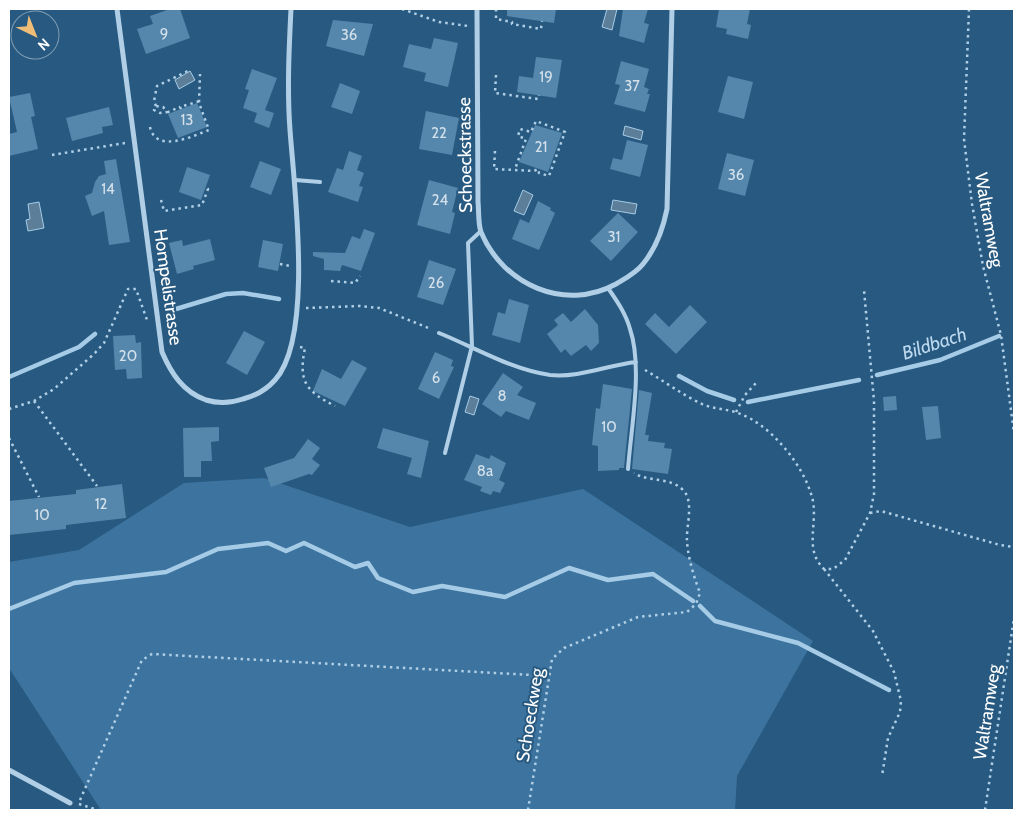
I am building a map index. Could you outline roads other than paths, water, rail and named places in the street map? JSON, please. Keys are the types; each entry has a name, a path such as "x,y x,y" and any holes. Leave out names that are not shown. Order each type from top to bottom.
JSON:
{"street":[{"name":"Hompelistrasse","path":"117,9 162,352 178,382 196,396 214,402 232,402 252,397 276,380 286,362 292,345 299,257 290,117 291,9"},
{"name":"Schoeckstrasse","path":"477,9 478,202 481,231 496,258 526,284 552,294 582,296 608,288 629,277 653,251 662,231 667,209 672,9"},
{"path":"10,772 70,803"}],"lane":[{"path":"295,180 320,182"},
{"path":"445,454 472,346 468,243 481,231"},
{"path":"608,288 622,310 631,330 636,362 628,469"},
{"path":"439,333 509,363 550,375 567,375 636,362"}],"waterway":[{"name":"Bildbach","path":"176,309 226,294 243,293 279,299"},
{"name":"Bildbach","path":"9,377 79,347 95,334"},
{"name":"Bildbach","path":"877,375 940,360 999,336"},
{"name":"Bildbach","path":"679,376 707,391 734,400"},
{"name":"Bildbach","path":"748,402 859,380"},
{"path":"9,609 74,583 166,572 218,549 268,543 286,551 304,543 355,567 368,563 378,578 413,592 442,586 505,597 569,568 608,580 653,574 693,601"},
{"path":"700,606 715,621 798,643 889,690"}]}
